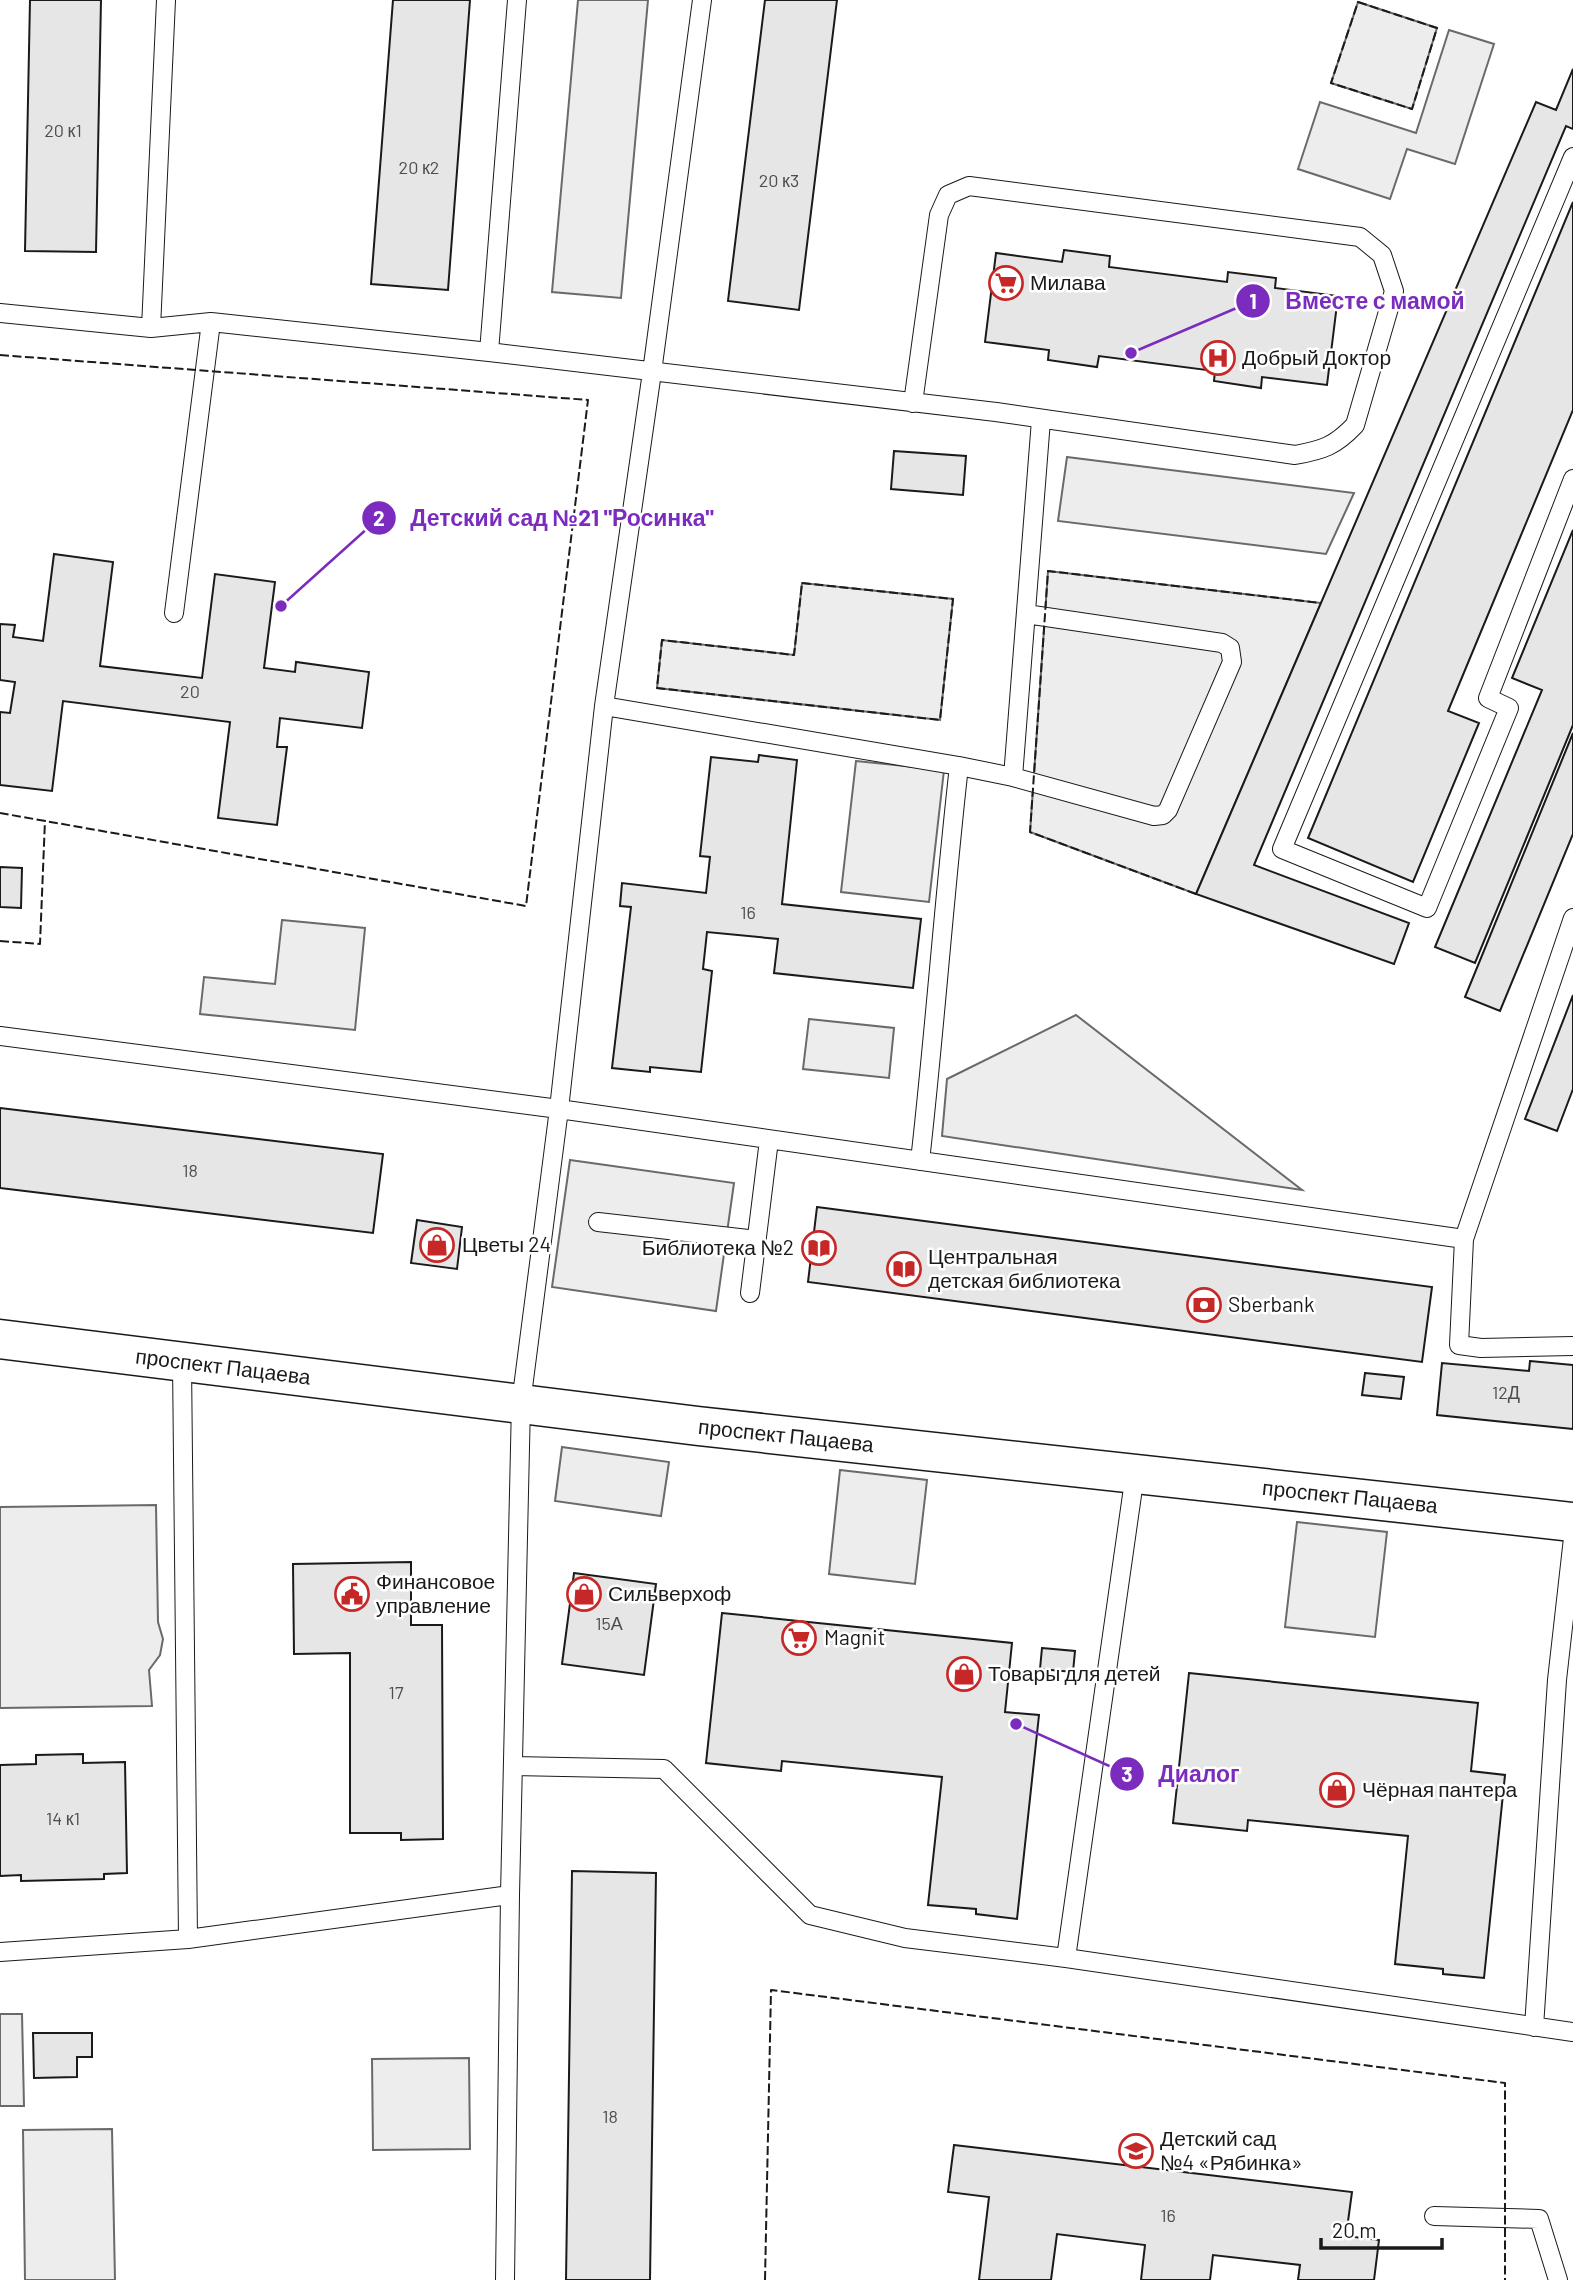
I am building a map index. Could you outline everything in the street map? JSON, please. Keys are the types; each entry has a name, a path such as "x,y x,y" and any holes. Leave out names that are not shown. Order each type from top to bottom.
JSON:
{"main road":[{"name":"проспект Пацаева","path":"0,1339 698,1426 1573,1522"}],"lane":[{"path":"152,328 166,0"},
{"path":"489,352 517,0"},
{"path":"505,2280 510,1895 522,1403 559,1109 604,706 702,0"},
{"path":"1573,157 1282,849 1427,908 1509,708 1488,698 1573,479"},
{"path":"0,313 152,328 211,323 489,352 913,403 1295,455 1321,450 1340,440 1355,425 1394,291 1382,256 1360,237 969,186 948,194 939,215 913,403"},
{"path":"174,613 211,323"},
{"path":"1013,777 1041,420"},
{"path":"604,706 959,766 1013,777 1154,816 1163,815 1168,810 1232,662 1230,648 1222,643 1026,614"},
{"path":"920,1161 944,894 959,766"},
{"path":"1573,918 1464,1239 1458,1345 1481,1349 1573,1346"},
{"path":"0,1036 559,1109 1464,1239"},
{"path":"750,1293 769,1140"},
{"path":"598,1222 757,1240"},
{"path":"182,1362 188,1939"},
{"path":"1066,1958 1135,1474"},
{"path":"1534,2027 1557,1679 1573,1538"},
{"path":"513,1766 664,1769 810,1915 905,1938 1066,1958 1573,2032"},
{"path":"0,1952 188,1939 510,1895"},
{"path":"1434,2216 1539,2219 1558,2280"}],"shaded area":[{"path":"578,0 648,0 621,298 552,292"},
{"path":"1358,2 1437,28 1412,109 1331,83"},
{"path":"1449,30 1494,44 1455,164 1407,149 1390,199 1298,169 1320,102 1416,133"},
{"path":"1067,457 1354,493 1326,554 1058,521"},
{"path":"1048,571 1321,603 1196,894 1030,832"},
{"path":"802,583 953,599 940,720 657,688 662,640 794,655"},
{"path":"856,761 944,770 929,902 841,892"},
{"path":"282,920 365,928 355,1030 200,1014 204,977 275,984"},
{"path":"1076,1015 1302,1190 942,1136 947,1079"},
{"path":"809,1019 894,1028 889,1078 803,1069"},
{"path":"570,1160 734,1183 716,1311 552,1287"},
{"path":"562,1447 669,1462 661,1516 555,1501"},
{"path":"840,1470 927,1480 915,1584 829,1574"},
{"path":"156,1505 158,1622 163,1639 160,1655 149,1670 152,1706 0,1708 0,1507"},
{"path":"1297,1522 1387,1532 1375,1637 1285,1627"},
{"path":"0,2014 22,2014 24,2106 0,2106"},
{"path":"469,2058 470,2149 373,2150 372,2059"},
{"path":"112,2129 115,2280 25,2280 23,2130"}],"building":[{"path":"30,0 101,0 96,252 25,251"},
{"path":"393,0 470,0 448,290 371,284"},
{"path":"765,0 837,0 799,310 728,301"},
{"path":"1573,69 1573,129 1566,126 1254,865 1409,923 1394,964 1196,894 1536,102 1556,110"},
{"path":"1573,202 1573,410 1448,711 1479,723 1413,882 1308,838"},
{"path":"1064,250 1110,256 1109,267 1227,282 1228,272 1276,278 1275,288 1338,296 1327,385 1262,377 1261,388 1214,381 1215,371 1099,356 1097,367 1048,360 1049,350 985,342 996,253 1062,262"},
{"path":"894,451 966,456 963,495 891,489"},
{"path":"1573,530 1573,725 1475,963 1435,947 1542,690 1512,678"},
{"path":"54,554 113,562 100,666 202,678 215,574 275,582 264,668 295,672 296,662 369,672 362,728 280,718 277,747 287,747 277,825 218,818 230,722 63,701 52,791 0,785 0,712 10,713 15,682 0,680 0,624 15,625 13,637 43,641"},
{"path":"1573,733 1573,834 1500,1011 1465,997"},
{"path":"759,755 797,760 782,904 921,919 913,988 774,973 778,939 707,932 703,969 712,971 701,1072 650,1067 650,1072 612,1068 631,907 620,906 622,883 706,893 710,857 700,856 711,757 758,762"},
{"path":"0,867 22,868 21,908 0,907"},
{"path":"1573,995 1573,1089 1557,1131 1525,1119"},
{"path":"0,1108 383,1154 373,1233 0,1188"},
{"path":"817,1207 1432,1287 1422,1362 808,1282"},
{"name":"Цветы 24","path":"417,1220 462,1227 457,1269 411,1263"},
{"path":"1530,1361 1573,1365 1573,1429 1437,1415 1442,1363 1529,1371"},
{"path":"1365,1373 1404,1377 1401,1399 1362,1395"},
{"path":"411,1562 411,1625 442,1625 443,1839 401,1840 401,1833 350,1833 350,1653 294,1654 293,1564"},
{"path":"574,1573 656,1584 644,1675 562,1664"},
{"path":"722,1613 1012,1643 1005,1712 1039,1715 1017,1919 976,1914 976,1909 928,1905 942,1777 782,1761 781,1771 706,1763"},
{"path":"1042,1648 1075,1651 1073,1672 1040,1669"},
{"path":"1189,1673 1478,1703 1471,1771 1505,1775 1484,1978 1443,1974 1443,1969 1395,1964 1408,1836 1248,1820 1247,1831 1173,1823"},
{"path":"83,1754 83,1763 125,1762 127,1873 104,1874 104,1879 21,1881 21,1875 0,1876 0,1765 36,1764 36,1755"},
{"path":"572,1871 656,1873 650,2280 566,2280"},
{"path":"33,2033 92,2033 92,2057 77,2057 77,2077 34,2078"},
{"path":"954,2145 1352,2192 1346,2236 1379,2240 1374,2280 1298,2280 1300,2265 1213,2255 1210,2280 1141,2280 1145,2245 1057,2234 1051,2280 979,2280 989,2197 948,2192"}],"fence":[{"path":"1358,2 1437,28 1412,109 1331,83 1358,2"},
{"path":"0,355 588,400 526,906 0,813"},
{"path":"1196,894 1030,832 1048,571 1321,603"},
{"path":"802,583 953,599 940,720 657,688 662,640 794,655 802,583"},
{"path":"0,941 40,944 45,820"},
{"path":"765,2280 771,1990 1505,2083 1505,2280"}],"place":[{"name":"Милава","path":"1006,283"},
{"name":"Вместе с мамой","path":"1131,353"},
{"name":"Добрый Доктор","path":"1218,358"},
{"name":"Детский сад №21 \"Росинка\"","path":"281,606"},
{"name":"Цветы 24","path":"437,1245"},
{"name":"Библиотека №2","path":"819,1248"},
{"name":"Центральная детская библиотека","path":"904,1269"},
{"name":"Sberbank","path":"1204,1305"},
{"name":"Финансовое управление","path":"352,1594"},
{"name":"Сильверхоф","path":"584,1594"},
{"name":"Magnit","path":"799,1638"},
{"name":"Товары для детей","path":"964,1674"},
{"name":"Диалог","path":"1016,1724"},
{"name":"Чёрная пантера","path":"1337,1790"},
{"name":"Детский сад №4 «Рябинка»","path":"1136,2151"}]}
